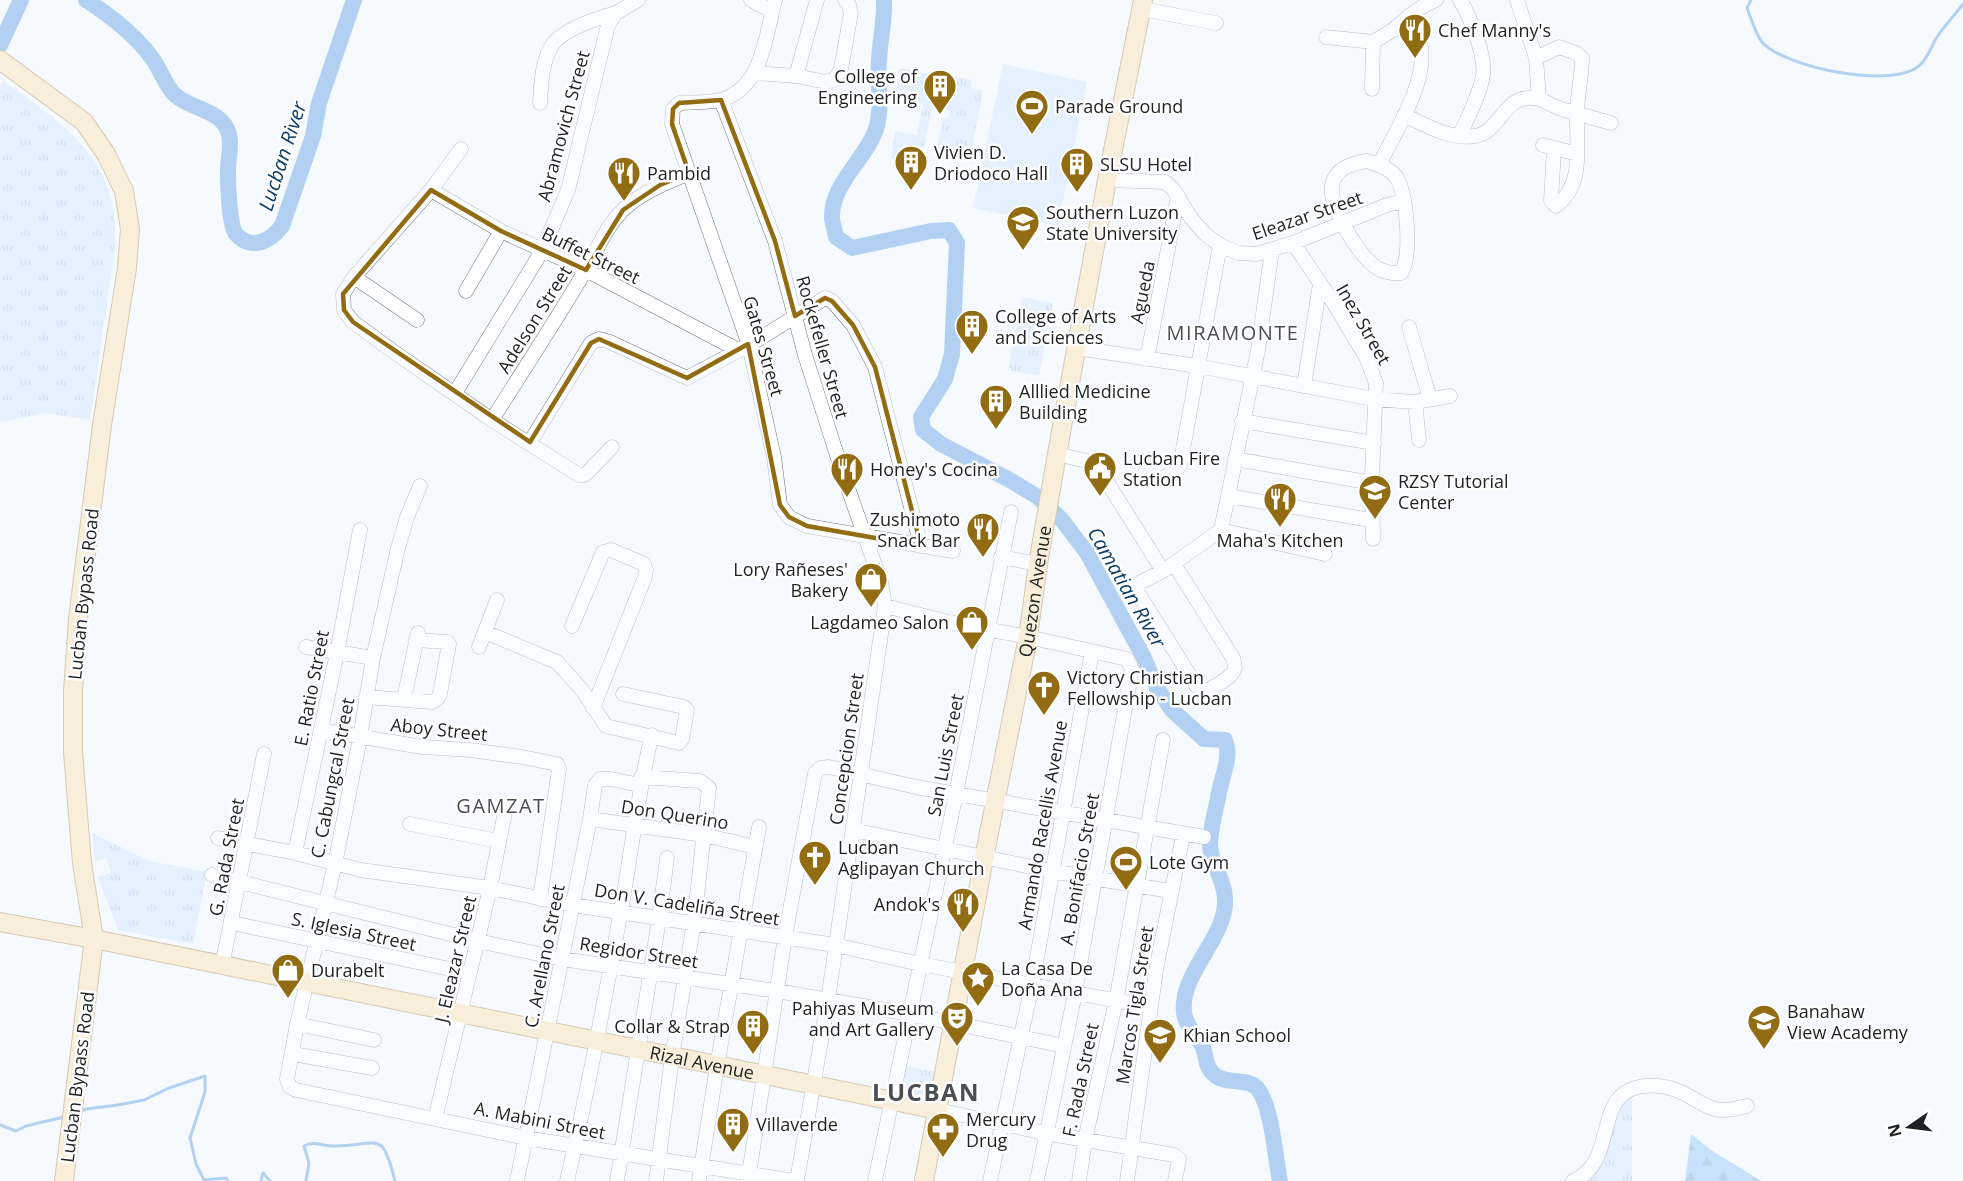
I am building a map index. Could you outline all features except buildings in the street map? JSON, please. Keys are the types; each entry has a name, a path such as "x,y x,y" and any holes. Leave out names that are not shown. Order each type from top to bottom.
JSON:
{"main road":[{"name":"Quezon Avenue","path":"924,1181 1028,637 1057,454 1142,4"},
{"name":"Lucban Bypass Road","path":"0,60 84,122 106,154 124,191 130,229 127,268 102,425 78,619 73,691 73,752 82,863 94,939 64,1181"},
{"name":"Rizal Avenue","path":"0,922 94,939 938,1110"}],"street":[{"path":"540,103 547,57 554,43 567,33 638,0"},
{"path":"721,100 741,90 754,73 769,34 774,5 751,0"},
{"path":"796,76 817,0"},
{"path":"1326,38 1373,42 1393,30 1425,5 1436,0"},
{"path":"1460,0 1470,19 1484,72 1460,135"},
{"path":"1517,0 1536,58 1539,99"},
{"path":"1142,4 1216,23"},
{"path":"754,73 796,76 826,82 835,78 841,69 848,7"},
{"name":"Abramovich Street","path":"455,393 542,251 568,190 608,26 616,12"},
{"path":"1379,165 1404,115 1422,66 1421,45 1409,16"},
{"path":"1372,89 1373,42"},
{"path":"1536,58 1559,47 1576,52 1582,58 1577,113 1577,154 1576,178 1572,187 1556,206 1551,201 1548,147 1577,154"},
{"path":"1404,115 1441,132 1475,136 1484,132 1511,103 1531,97 1611,123"},
{"name":"Gates Street","path":"721,100 679,103 673,109 672,124 743,348 774,457 780,505 789,518 807,526 865,538 953,551"},
{"name":"Rockefeller Street","path":"721,100 775,241 805,356 881,582 885,606"},
{"path":"462,149 431,190 354,277 343,294 344,310 352,322 492,420 579,475 588,472 612,447"},
{"path":"1367,161 1379,165 1398,179 1404,201 1406,266 1401,273 1391,274 1377,268 1364,256 1352,239 1333,201 1332,186 1337,174 1352,163 1367,161"},
{"name":"Adelson Street","path":"492,420 586,270 605,232 622,210 660,185 689,173"},
{"name":"Eleazar Street","path":"1107,180 1165,182 1173,189 1191,218 1205,234 1220,245 1238,253 1256,254 1272,250 1387,205 1404,201"},
{"name":"Buffet Street","path":"431,190 501,231 586,270 743,348"},
{"name":"Agueda","path":"1147,359 1178,196"},
{"path":"466,291 501,231"},
{"name":"Inez Street","path":"1293,243 1333,302 1367,359 1376,383 1371,520 1373,539"},
{"path":"1162,479 1180,466 1220,245"},
{"path":"1057,454 1095,463 1168,567 1233,658 1235,667 1233,673 1210,690 1202,691 1197,687 1135,588 1141,582 1168,567 1221,530 1252,377 1272,250"},
{"path":"354,277 417,320"},
{"path":"1304,386 1320,284"},
{"path":"530,442 591,343 599,339 687,378 743,348 825,298 832,301 853,325 874,367 921,546"},
{"path":"1409,327 1430,399"},
{"path":"1077,348 1197,366 1374,399 1415,402 1450,396"},
{"path":"1415,402 1419,440"},
{"path":"1242,421 1374,443"},
{"path":"1235,459 1372,483"},
{"name":"C. Cabungcal Street","path":"287,1079 297,1024 335,864 373,658 398,548 407,517 420,486"},
{"path":"1227,496 1371,520"},
{"name":"San Luis Street","path":"875,1181 945,849 1011,512"},
{"name":"E. Ratio Street","path":"295,853 360,530"},
{"path":"1221,530 1325,554"},
{"path":"572,626 603,552 611,550 644,564 645,577 593,708"},
{"path":"1001,557 1038,564"},
{"path":"479,647 497,600"},
{"path":"885,606 1092,652"},
{"name":"Concepcion Street","path":"795,1181 828,1000 885,606"},
{"path":"485,632 557,662 577,683 606,726 652,735 672,742 679,742 682,739 687,710 684,707 623,694"},
{"path":"366,697 432,702 437,699 450,647 447,642 417,637 404,699"},
{"path":"306,647 373,658"},
{"name":"A. Bonifacio Street","path":"1037,1181 1045,1133 1076,993 1132,669 1127,659 1092,652"},
{"name":"Armando Racellis Avenue","path":"990,1181 1032,985 1092,652"},
{"name":"Aboy Street","path":"321,730 422,747 470,750 557,764 559,769 540,899"},
{"path":"567,1181 620,912 640,781 652,735"},
{"name":"F. Rada Street","path":"1078,1181 1116,1001 1163,740"},
{"name":"G. Rada Street","path":"222,966 264,754"},
{"path":"748,1178 785,937 815,773 821,768 829,767 956,794 1147,829 1204,837"},
{"name":"C. Arellano Street","path":"518,1181 595,785 600,779 640,781"},
{"path":"640,781 700,781 709,788 694,922 672,1057 656,1181"},
{"name":"J. Eleazar Street","path":"435,1119 478,941 506,807"},
{"name":"Don Querino","path":"590,819 704,835 755,846"},
{"path":"410,824 499,842"},
{"path":"700,1174 759,827"},
{"path":"852,830 1051,871 1170,891"},
{"name":"Marcos Tigla Street","path":"1127,1181 1151,1007 1170,891 1183,835"},
{"name":"Don V. Cadeliña Street","path":"218,838 295,853 335,864 490,888 659,919 694,922 835,945 920,964 1151,1007"},
{"path":"617,1181 667,858"},
{"name":"Regidor Street","path":"212,875 478,941 562,958 909,1014 1064,1046"},
{"name":"S. Iglesia Street","path":"232,923 470,973"},
{"path":"297,1024 374,1040"},
{"path":"293,1054 372,1068"},
{"name":"A. Mabini Street","path":"287,1079 290,1086 296,1090 526,1138 658,1160 700,1174 795,1181"},
{"path":"1573,1181 1586,1175 1593,1167 1612,1110 1623,1094 1635,1086 1673,1089 1713,1109 1723,1111 1747,1106"},
{"name":"Rizal Avenue","path":"938,1110 1045,1133 1174,1155 1179,1159 1175,1181"}],"highlighted area":[{"path":"721,100 775,241 795,316 825,298 832,301 853,325 875,367 921,546 807,526 789,517 780,505 748,344 687,378 599,339 591,343 530,442 353,322 344,310 343,294 431,190 501,231 586,270 623,210 660,185 689,173 672,124 673,109 679,103"}],"green space":[{"name":"Parade Ground","path":"1003,64 1087,82 1058,226 973,208"},
{"path":"900,68 938,76 924,148 903,144 900,159 891,158 895,131 917,135 923,104 894,98"},
{"path":"950,76 972,80 971,88 983,91 971,153 960,150 959,157 936,152 943,118 948,118 950,111 944,110"},
{"path":"3,80 48,114 85,148 99,168 109,191 114,217 115,248 90,420 47,413 0,422 0,86"},
{"path":"1022,297 1053,303 1039,376 1008,370"},
{"path":"92,833 149,861 207,872 193,944 118,930 98,877 111,873 106,858 95,861"},
{"path":"905,1066 936,1072 930,1105 898,1099"},
{"path":"1632,1094 1632,1181 1583,1181 1592,1174 1602,1158 1616,1109"},
{"path":"1691,1134 1711,1150 1761,1181 1685,1181"}],"waterway":[{"name":"Lucban River","path":"0,45 21,0"},
{"name":"Lucban River","path":"86,0 140,43 175,95 214,115 226,126 230,138 228,177 232,222 236,234 248,242 255,243 272,236 282,226 313,136 319,103 354,0"},
{"name":"Camatian River","path":"884,0 878,121 865,151 842,183 837,195 832,219 836,237 852,248 931,231 949,230 957,243 952,354 945,379 921,417 923,430 941,444 1038,497 1062,520 1087,553 1143,656 1157,688 1172,710 1204,739 1225,740 1227,759 1210,842 1224,892 1224,912 1214,937 1193,974 1184,999 1184,1012 1188,1025 1203,1048 1209,1069 1221,1079 1254,1085 1263,1097 1270,1120 1280,1181"},
{"path":"1751,0 1747,8 1755,30 1762,42 1774,51 1792,60 1815,67 1865,75 1908,72 1921,64 1935,40 1963,4"},
{"path":"79,1112 144,1100 169,1088 205,1076 205,1092 190,1138 196,1164 204,1180 226,1178 228,1181"},
{"path":"0,1125 16,1131 26,1126 64,1117"},
{"path":"306,1181 309,1163 304,1146 371,1143 382,1147 386,1153 395,1181"},
{"path":"261,1181 263,1173 270,1181"}],"place":[{"name":"Chef Manny's","path":"1415,59"},
{"name":"College of Engineering","path":"940,115"},
{"name":"Parade Ground","path":"1032,135"},
{"name":"Vivien D. Driodoco Hall","path":"911,191"},
{"name":"SLSU Hotel","path":"1077,193"},
{"name":"Pambid","path":"624,202"},
{"name":"Southern Luzon State University","path":"1023,251"},
{"name":"College of Arts and Sciences","path":"972,355"},
{"name":"Alllied Medicine Building","path":"996,430"},
{"name":"Lucban Fire Station","path":"1100,497"},
{"name":"Honey's Cocina","path":"847,498"},
{"name":"RZSY Tutorial Center","path":"1375,520"},
{"name":"Maha's Kitchen","path":"1280,528"},
{"name":"Zushimoto Snack Bar","path":"983,558"},
{"name":"Lory Rañeses' Bakery","path":"871,608"},
{"name":"Lagdameo Salon","path":"972,651"},
{"name":"Victory Christian Fellowship - Lucban","path":"1044,716"},
{"name":"Lucban Aglipayan Church","path":"815,886"},
{"name":"Lote Gym","path":"1126,891"},
{"name":"Andok's","path":"963,933"},
{"name":"Durabelt","path":"288,999"},
{"name":"La Casa De Doña Ana","path":"978,1007"},
{"name":"Pahiyas Museum and Art Gallery","path":"957,1047"},
{"name":"Banahaw View Academy","path":"1764,1050"},
{"name":"Collar & Strap","path":"753,1055"},
{"name":"Khian School","path":"1160,1064"},
{"name":"Villaverde","path":"733,1153"},
{"name":"Mercury Drug","path":"943,1158"}],"district":[{"name":"MIRAMONTE","path":"1233,332"},
{"name":"GAMZAT","path":"501,805"},
{"name":"LUCBAN","path":"926,1091"}]}
